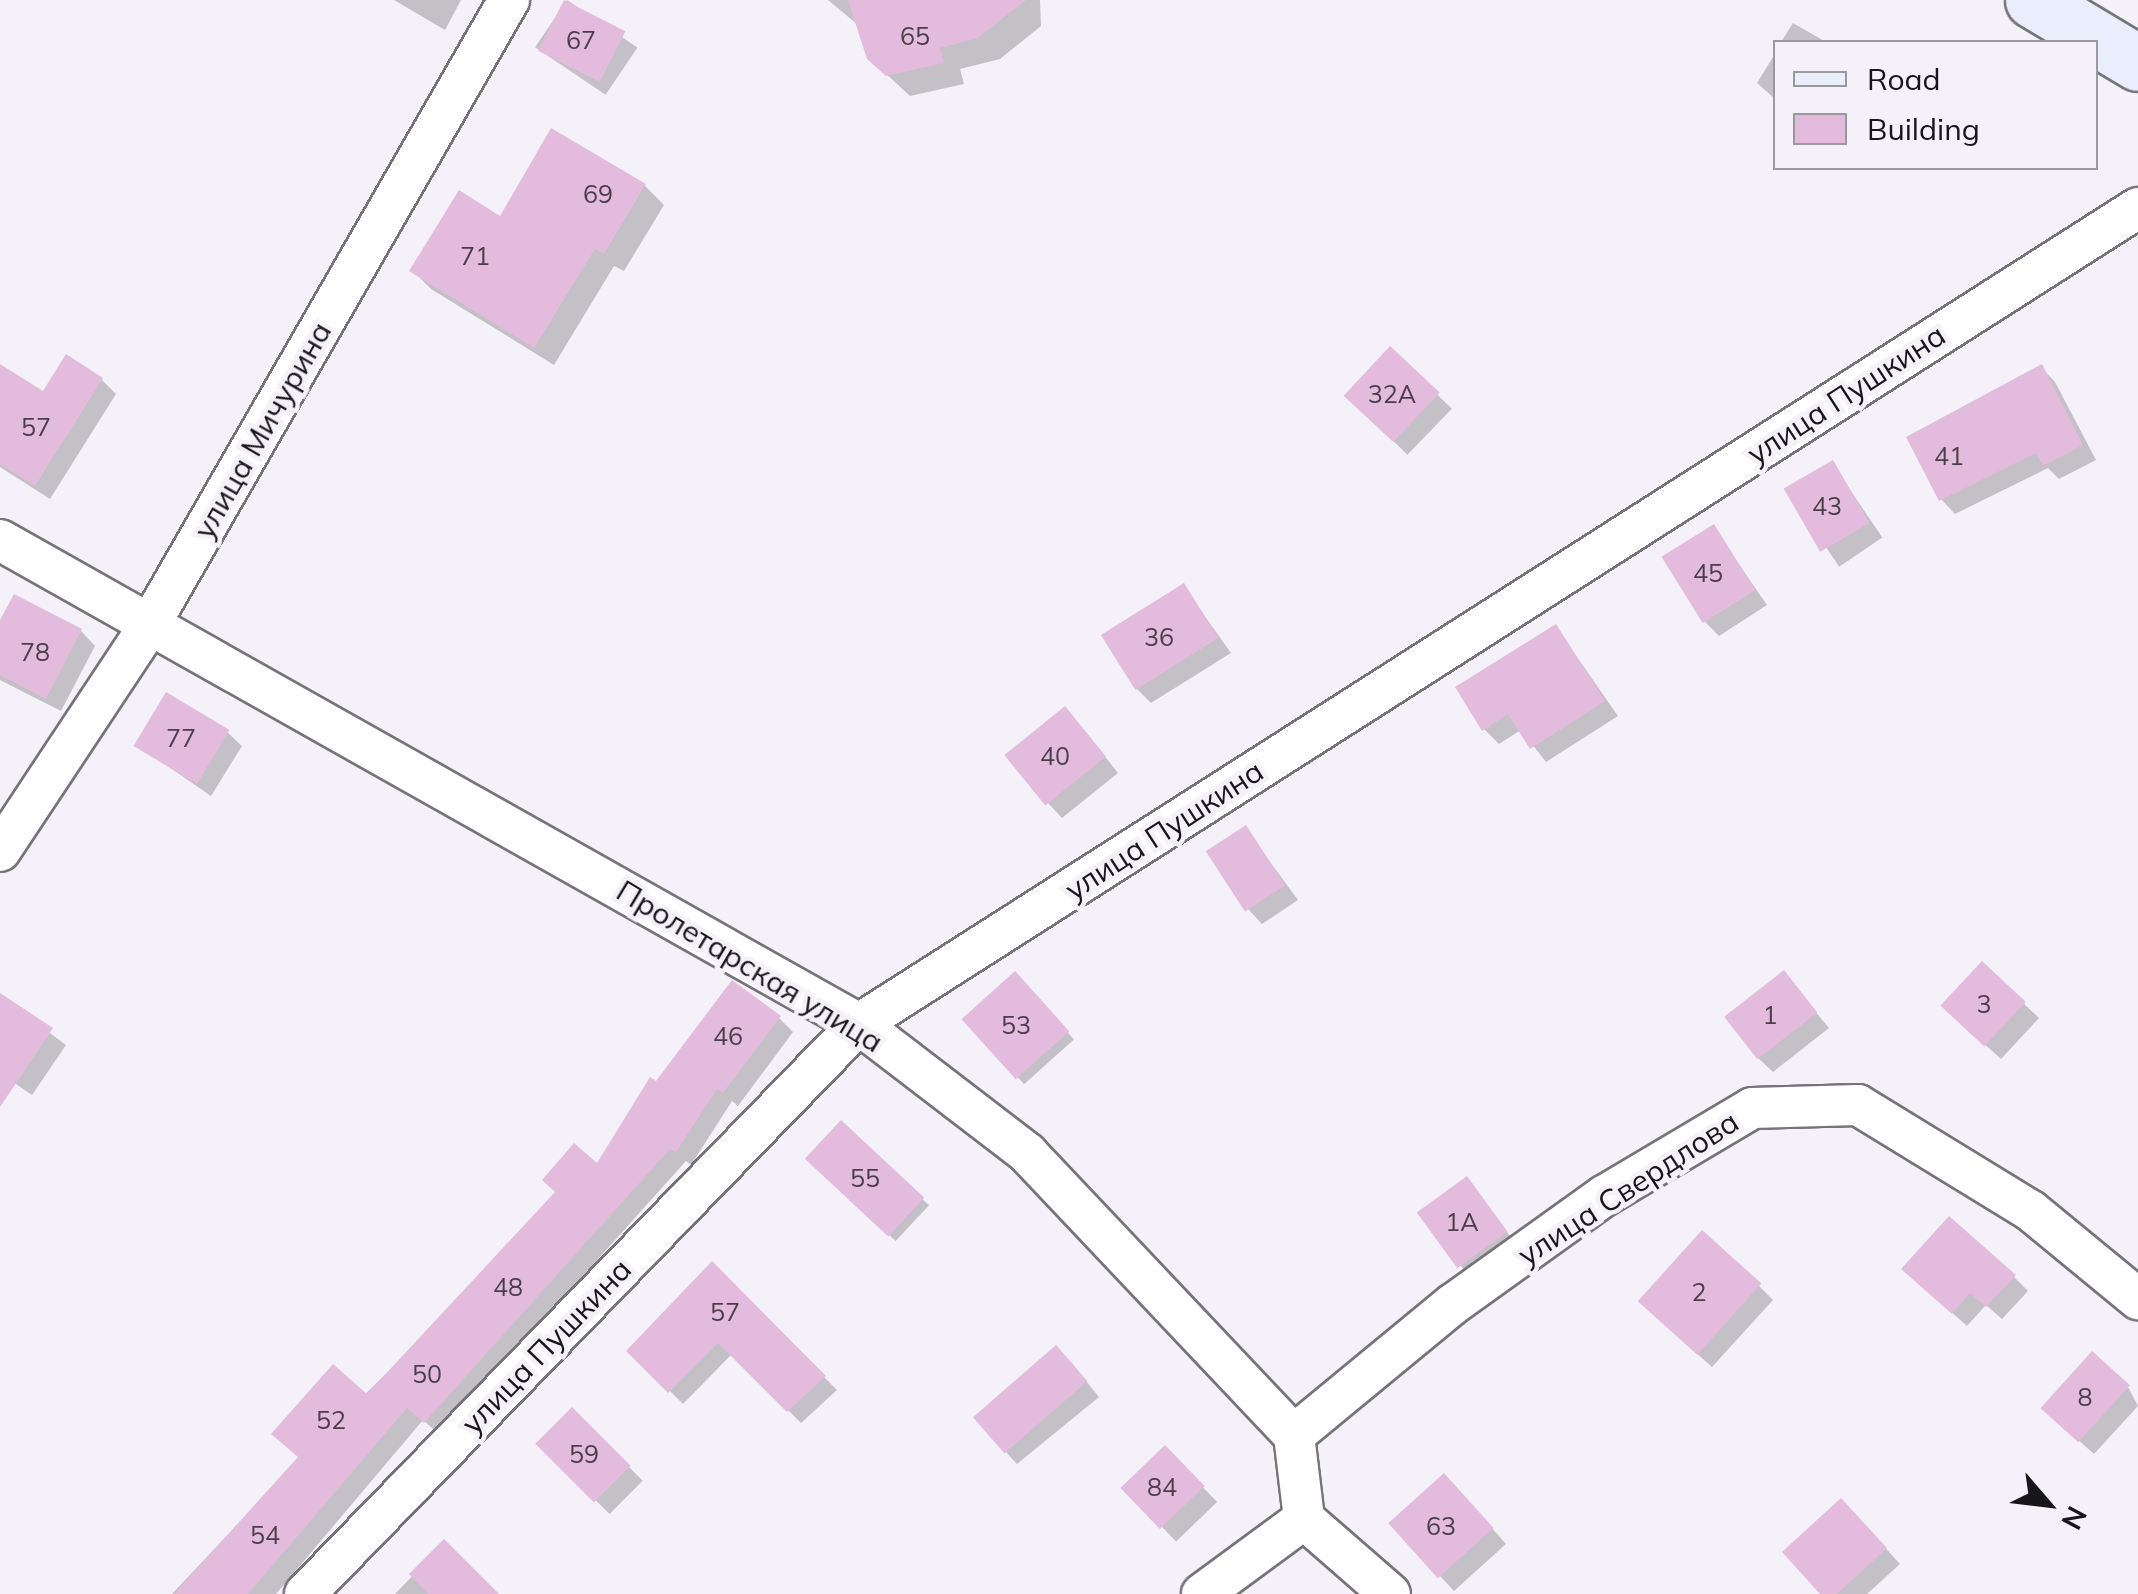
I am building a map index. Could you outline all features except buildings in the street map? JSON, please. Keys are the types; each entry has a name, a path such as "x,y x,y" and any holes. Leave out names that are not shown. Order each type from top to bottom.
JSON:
{"street":[{"name":"улица Мичурина","path":"0,851 150,624 510,0"},
{"path":"2033,0 2138,63"},
{"name":"улица Пушкина","path":"305,1594 859,1024 2138,208"},
{"name":"Пролетарская улица","path":"0,540 859,1024 1027,1153 1294,1435"},
{"name":"улица Свердлова","path":"1294,1435 1453,1304 1604,1196 1752,1108 1858,1105 2030,1211 2138,1299"},
{"path":"1294,1435 1304,1518 1390,1594"},
{"path":"1202,1594 1304,1518"}]}
